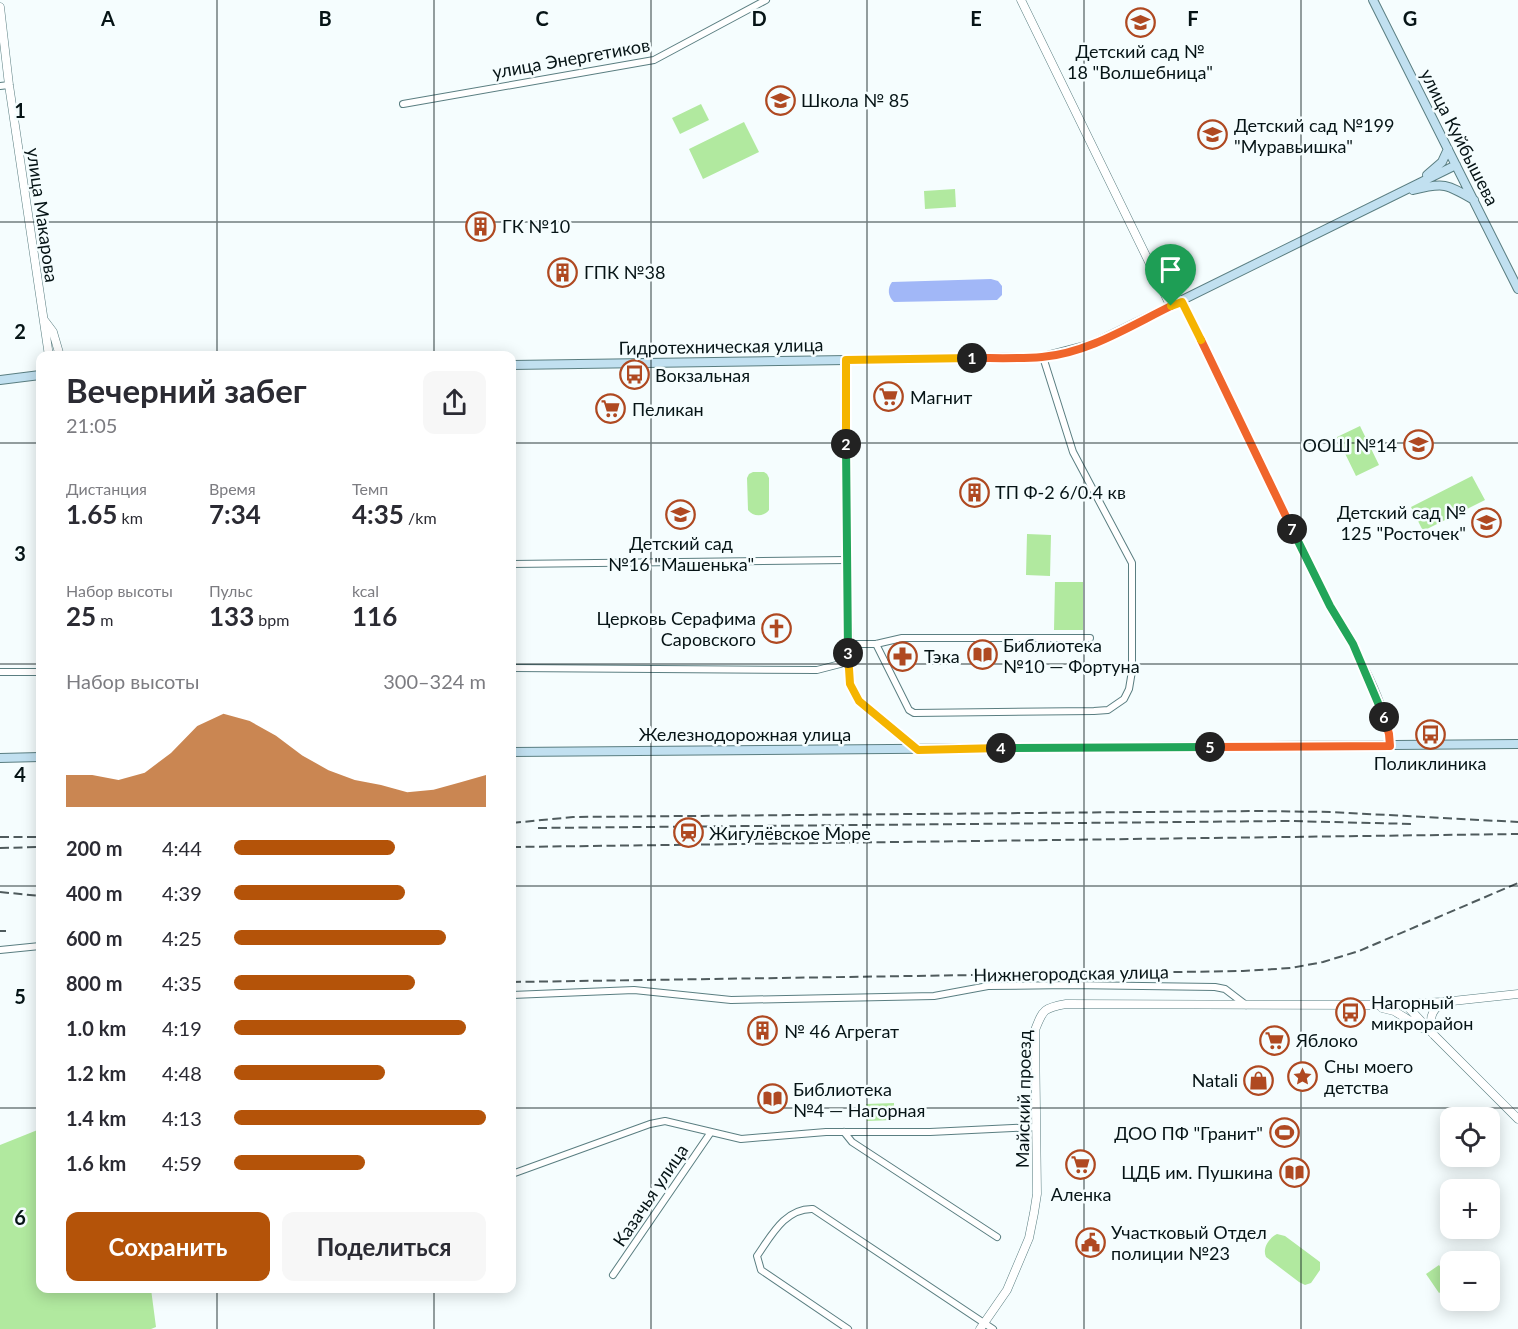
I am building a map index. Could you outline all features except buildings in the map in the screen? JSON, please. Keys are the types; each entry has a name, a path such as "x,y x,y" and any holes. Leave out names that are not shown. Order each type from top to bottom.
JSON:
{"main road":[{"name":"улица Куйбышева","path":"1373,0 1518,289"},
{"path":"1399,194 1435,170 1448,149"},
{"path":"1399,194 1457,167"},
{"path":"1399,194 1437,184 1453,187 1474,200"},
{"name":"Гидротехническая улица","path":"516,365 1043,357 1093,344 1399,194"},
{"path":"0,380 36,376"},
{"name":"Железнодорожная улица","path":"516,752 1518,744"},
{"path":"0,758 36,757"}],"street":[{"name":"улица Энергетиков","path":"403,104 654,60 766,0"},
{"path":"1021,0 1171,306"},
{"name":"улица Макарова","path":"0,7 9,85 48,351"},
{"path":"0,87 9,85"},
{"path":"1182,302 1330,606 1353,644 1380,704 1389,734 1390,746"},
{"path":"43,318 53,332 59,351"},
{"path":"876,644 909,710 914,713 1094,711 1108,710 1124,699 1129,689 1132,670 1132,563 1073,452 1043,357"},
{"path":"846,360 850,684 859,701 918,750"},
{"path":"516,564 847,560"},
{"path":"848,644 876,644 902,638 1090,638"},
{"path":"516,668 817,670 849,662"},
{"path":"0,672 36,672"},
{"path":"0,950 36,946"},
{"name":"Нижнегородская улица","path":"516,994 634,990 743,1000 934,996 988,986 1215,987 1225,989 1246,1005"},
{"path":"1246,1005 1406,1005 1518,994"},
{"path":"1434,1035 1430,1018 1434,1008 1443,1002"},
{"name":"Майский проезд","path":"982,1326 1007,1290 1029,1238 1034,1213 1037,1194 1035,1030 1042,1012 1049,1007 1066,1004 1246,1005"},
{"path":"1374,1005 1394,1011 1434,1035"},
{"path":"1406,1005 1518,1119"},
{"path":"516,1173 650,1124 665,1121 741,1139 844,1132 930,1132 1036,1127"},
{"name":"Казачья улица","path":"613,1275 711,1132"},
{"path":"844,1132 852,1142 997,1237"},
{"path":"848,1329 761,1270 757,1256 790,1214 804,1209 813,1209 982,1326 993,1329"}],"green space":[{"path":"701,104 709,120 680,134 672,118"},
{"path":"744,122 759,152 703,179 689,149"},
{"path":"955,189 956,207 925,209 924,191"},
{"path":"1360,426 1379,465 1356,476 1337,437"},
{"path":"753,472 764,472 769,478 769,510 761,515 753,514 748,510 747,478"},
{"path":"1472,476 1485,500 1423,531 1411,507"},
{"path":"1027,534 1051,535 1050,576 1026,575"},
{"path":"1055,582 1083,582 1083,630 1054,630"},
{"path":"894,1103 894,1120 867,1121 866,1104"},
{"path":"36,1131 36,1293 152,1293 156,1327 151,1329 0,1329 0,1145"},
{"path":"1277,1234 1285,1236 1320,1262 1320,1270 1311,1283 1305,1285 1299,1282 1266,1257 1267,1244"},
{"path":"1439,1265 1440,1292 1439,1293 1426,1274"}],"water":[{"path":"991,279 998,281 1002,286 1002,295 997,300 894,302 889,292 892,282"}],"railway":[{"path":"516,823 573,817 1257,811 1331,812 1518,822"},
{"path":"538,828 1289,821 1414,824"},
{"path":"516,847 1518,834"},
{"path":"0,837 36,837"},
{"path":"0,848 36,847"},
{"path":"516,982 1243,971 1291,968 1323,962 1359,951 1518,883"},
{"path":"0,892 36,896"},
{"path":"0,931 6,931"}],"place":[{"name":"Детский сад № 18 \"Волшебница\"","path":"1140,22"},
{"name":"Школа № 85","path":"780,100"},
{"name":"Детский сад №199 \"Муравьишка\"","path":"1213,135"},
{"name":"ГК №10","path":"481,226"},
{"name":"ГПК №38","path":"563,272"},
{"name":"Вокзальная","path":"634,375"},
{"name":"Магнит","path":"889,397"},
{"name":"Пеликан","path":"611,409"},
{"name":"ООШ №14","path":"1418,445"},
{"name":"ТП Ф-2 6/0.4 кв","path":"974,492"},
{"name":"Детский сад №16 \"Машенька\"","path":"681,514"},
{"name":"Детский сад № 125 \"Росточек\"","path":"1487,522"},
{"name":"Церковь Серафима Саровского","path":"777,628"},
{"name":"Библиотека №10 — Фортуна","path":"982,655"},
{"name":"Тэка","path":"903,656"},
{"name":"Поликлиника","path":"1430,734"},
{"name":"Жигулёвское Море","path":"688,833"},
{"name":"Нагорный микрорайон","path":"1350,1012"},
{"name":"№ 46 Агрегат","path":"763,1031"},
{"name":"Яблоко","path":"1275,1040"},
{"name":"Сны моего детства","path":"1303,1076"},
{"name":"Natali","path":"1259,1080"},
{"name":"Библиотека №4 — Нагорная","path":"772,1099"},
{"name":"ДОО ПФ \"Гранит\"","path":"1284,1133"},
{"name":"Аленка","path":"1081,1165"},
{"name":"ЦДБ им. Пушкина","path":"1294,1172"},
{"name":"Участковый Отдел полиции №23","path":"1090,1242"}],"route":[{"path":"1182,302 1330,606 1353,644 1380,704 1389,734 1390,746 918,750 859,701 850,684 846,360 1043,357 1070,352 1093,344 1171,306 1182,302"}]}
